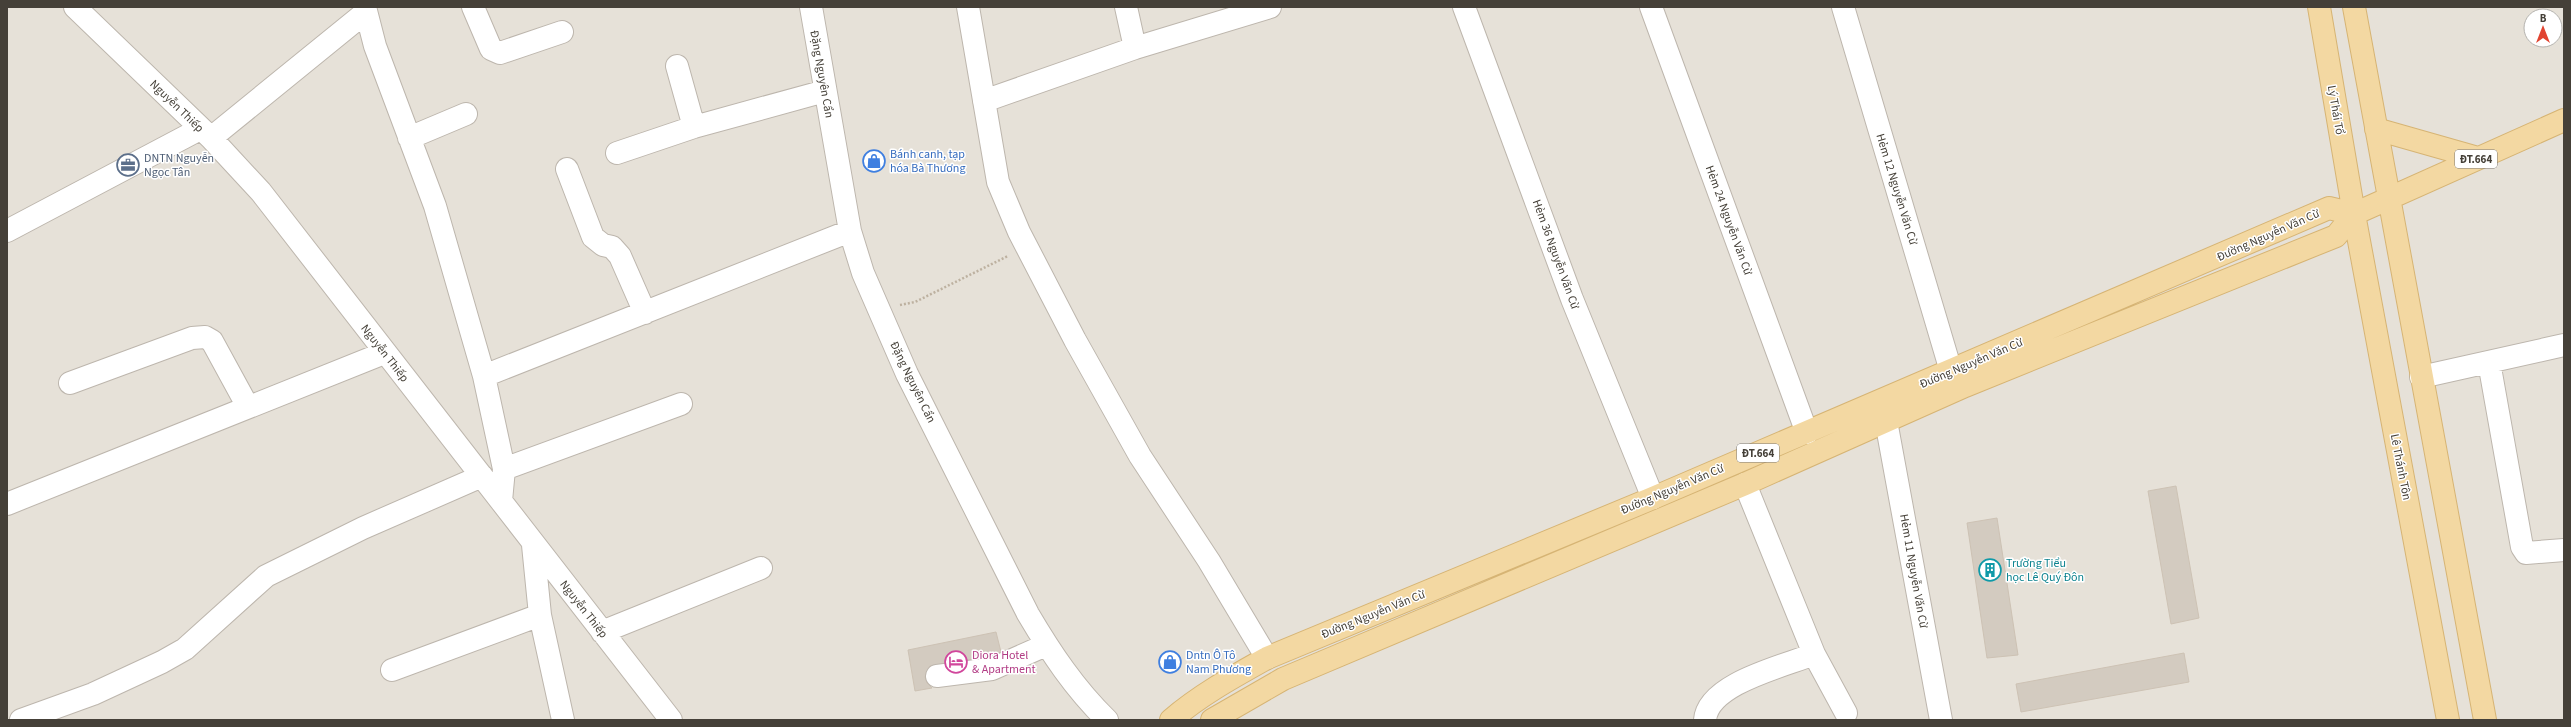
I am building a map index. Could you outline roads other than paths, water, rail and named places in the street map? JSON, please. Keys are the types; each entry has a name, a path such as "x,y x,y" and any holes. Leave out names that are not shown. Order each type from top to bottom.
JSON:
{"main road":[{"name":"Lý Thái Tổ","path":"2319,7 2354,214"},
{"path":"2354,7 2485,720"},
{"name":"ĐT.664","path":"2354,214 2388,197 2564,120"},
{"path":"2376,129 2478,158"},
{"name":"Đường Nguyễn Văn Cừ","path":"1171,720 1189,704 1225,681 1267,658 1653,498 1807,432 1882,412 1965,386 2336,236 2354,214 2329,208 1951,371 1882,412 1745,484 1283,679 1212,720"},
{"name":"Lê Thánh Tôn","path":"2354,214 2448,720"},
{"path":"1399,604 1409,626"}],"street":[{"name":"Nguyễn Thiếp","path":"75,7 205,134 261,192 384,353 482,476 533,545 672,720"},
{"path":"473,7 491,49 495,52 500,53 562,32"},
{"name":"Đặng Nguyên Cẩn","path":"811,7 850,231 863,273 907,374 1028,614 1046,645 1084,697 1107,720"},
{"path":"968,7 998,182 1026,246 1075,340 1140,456 1209,560 1267,658"},
{"path":"1126,7 1135,48"},
{"path":"984,101 1135,48 1270,7"},
{"name":"Hẻm 36 Nguyễn Văn Cừ","path":"1464,7 1572,299 1653,498"},
{"name":"Hẻm 24 Nguyễn Văn Cừ","path":"1651,7 1807,432"},
{"name":"Hẻm 12 Nguyễn Văn Cừ","path":"1843,7 1951,371"},
{"path":"7,231 205,134 366,10 375,46 435,206 484,376 504,469 501,501"},
{"path":"677,66 694,127"},
{"path":"617,153 694,127 825,91"},
{"path":"410,138 466,114"},
{"path":"567,169 593,237 603,245 612,247 620,256 644,313"},
{"path":"484,376 850,231"},
{"path":"70,383 192,338 205,337 212,342 248,407"},
{"path":"2421,377 2564,345"},
{"path":"7,504 384,353"},
{"path":"2489,362 2522,547 2526,553 2534,554 2564,550"},
{"path":"504,469 681,404"},
{"name":"Hẻm 11 Nguyễn Văn Cừ","path":"1882,412 1941,720"},
{"path":"25,719 93,694 162,662 185,649 234,602 266,576 363,528 482,476"},
{"path":"1745,484 1814,654 1846,713"},
{"path":"533,545 540,615 563,720"},
{"path":"602,632 761,568"},
{"path":"392,670 540,615"},
{"path":"937,676 992,669 1046,645"},
{"path":"1704,720 1712,702 1727,688 1814,654"}],"place":[{"name":"Bánh canh, tạp hóa Bà Thương","path":"874,161"},
{"name":"DNTN Nguyễn Ngọc Tân","path":"128,165"},
{"name":"Trường Tiểu học Lê Quý Đôn","path":"1990,570"},
{"name":"Diora Hotel & Apartment","path":"956,662"},
{"name":"Dntn Ô Tô Nam Phương","path":"1170,662"}]}
